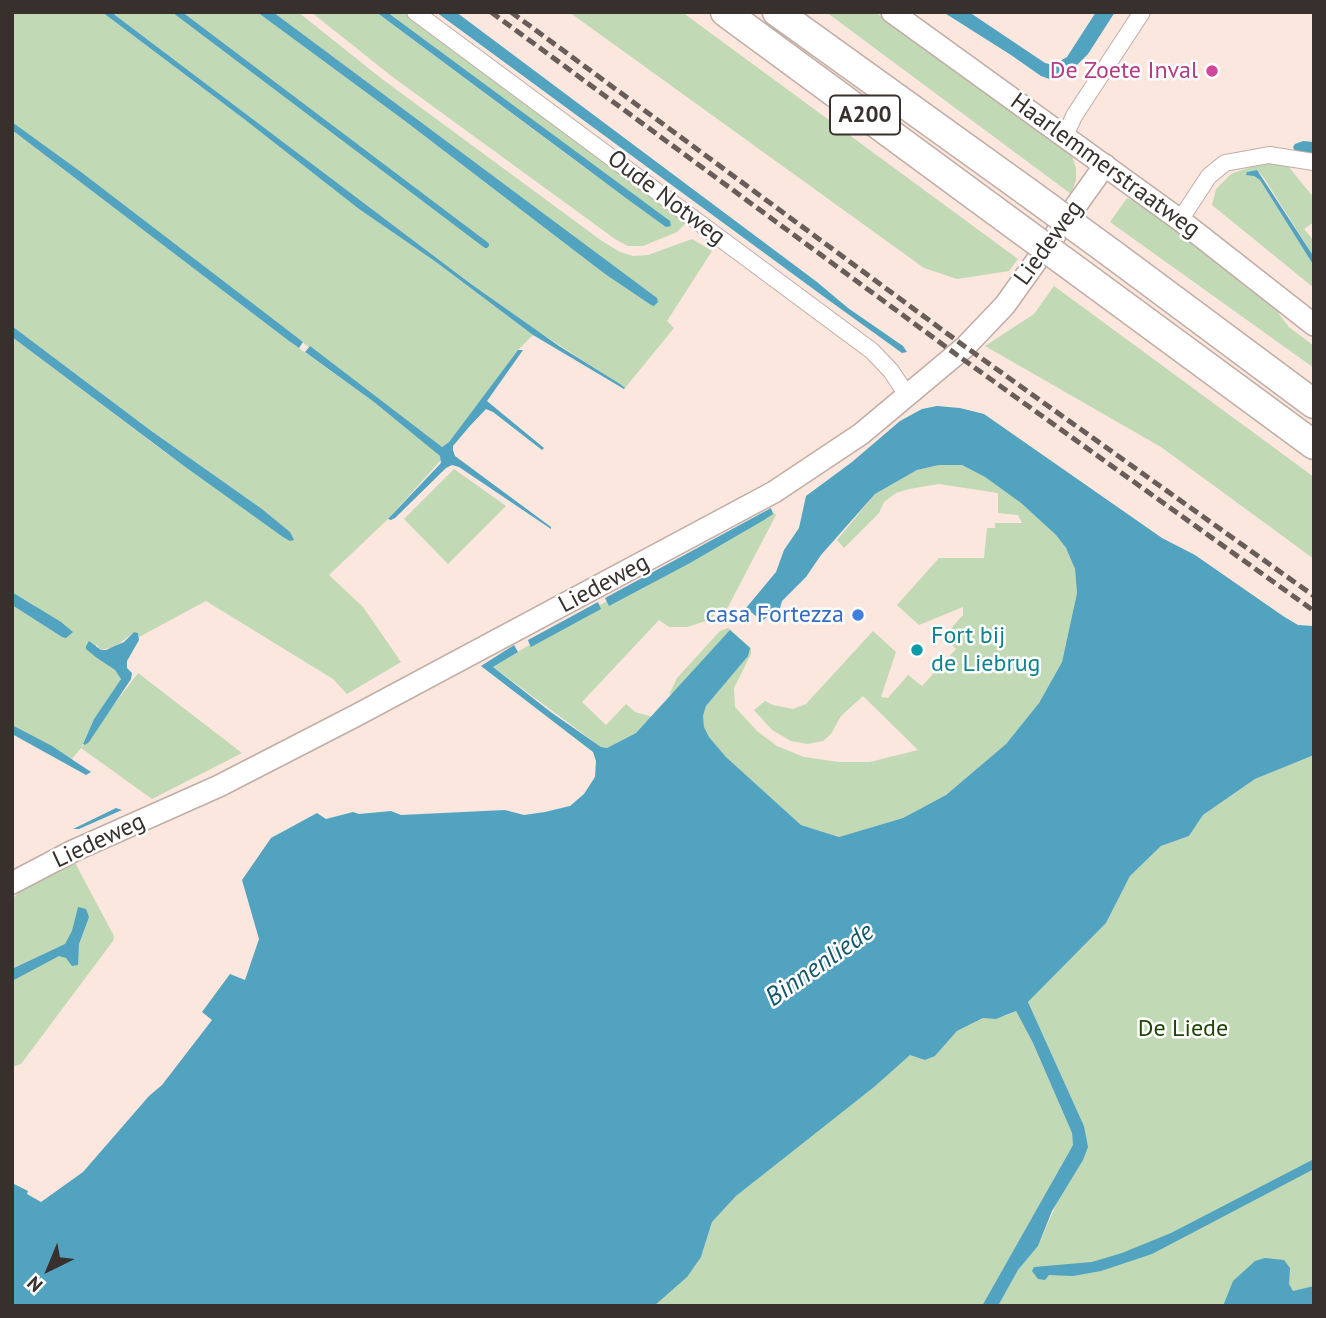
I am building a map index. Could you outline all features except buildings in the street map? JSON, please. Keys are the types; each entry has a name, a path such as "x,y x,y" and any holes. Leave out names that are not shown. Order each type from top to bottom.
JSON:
{"highway":[{"name":"A200","path":"725,12 1314,445"},
{"name":"A200","path":"777,12 1111,253 1314,404"}],"street":[{"name":"Oude Notweg","path":"415,12 872,351 891,371 907,395"},
{"name":"Haarlemmerstraatweg","path":"892,12 1180,220 1314,325"},
{"path":"1065,136 1074,116 1142,12"},
{"path":"1180,220 1209,176 1225,163 1269,155 1314,162"},
{"name":"Liedeweg","path":"12,883 73,851 219,786 641,565 774,492 861,434 957,355 1005,305 1105,165"}],"green space":[{"path":"12,12 102,12 359,209 436,262 533,335 518,350 449,442 442,447 433,441 12,122"},
{"path":"111,12 257,12 605,274 651,305 656,298 273,12 298,12 382,79 620,252 633,256 648,255 692,239 712,251 667,321 674,328 625,388 471,284"},
{"path":"311,12 376,12 585,168 669,227 669,221 387,12 404,12 687,222 677,232 643,246 628,246 615,239 394,78"},
{"path":"569,12 682,12 1018,259 1009,271 957,279 924,268"},
{"path":"826,12 875,12 1071,153 1076,168 1076,180 1071,194"},
{"path":"12,130 289,341 374,402 440,456 441,460 388,519 329,575 363,607 401,662 347,694 333,679 206,601 139,637 138,633 134,632 115,647 101,650 96,644 97,658 115,670 121,679 94,719 81,748 72,759 12,725 12,605 62,637 34,605 12,592 12,337 166,453 290,541 290,532 12,326"},
{"path":"1268,161 1284,161 1314,198 1314,222 1304,229 1314,241 1314,257 1264,178 1257,170 1247,172 1260,180 1314,266 1314,288 1212,205 1216,189 1231,174"},
{"path":"1127,198 1138,202 1167,223 1276,310 1289,327 1314,346 1314,368 1110,222"},
{"path":"1054,286 1314,477 1314,559 1161,447 985,346 1034,314"},
{"path":"939,465 962,465 985,477 1021,503 1056,535 1066,548 1075,569 1077,593 1062,662 1039,703 1006,744 946,795 903,818 839,837 801,825 726,757 704,728 706,706 747,656 669,695 677,678 720,631 728,628 751,648 751,654 734,688 735,707 757,731 777,746 804,757 839,762 870,762 918,750 863,696 841,716 831,734 823,741 807,744 791,741 772,730 754,710 765,701 793,709 806,704 873,631 896,652 881,697 888,698 908,675 922,686 956,649 944,636 963,615 963,607 919,625 897,605 939,558 984,558 987,528 995,528 995,523 1022,523 1018,515 998,513 998,493 939,484 909,489 896,493 884,502 879,513 844,548 837,540 875,494 917,470"},
{"path":"454,469 506,506 448,564 404,519"},
{"path":"772,511 776,515 728,607 706,621 687,627 669,627 659,620 582,702 606,725 626,704 635,712 653,717 636,733 607,748 601,747 493,667 574,618 647,581"},
{"path":"138,673 242,753 152,799 81,748"},
{"name":"De Liede","path":"1314,755 1314,1306 998,1306 1018,1270 1038,1246 1062,1191 1084,1126 1028,1002 1106,923 1130,876 1161,846 1189,836 1203,815 1255,779"},
{"path":"73,859 114,936 113,941 21,1064 12,1067 12,899 26,885"},
{"path":"1016,1011 1033,1043 1072,1133 1073,1145 982,1306 654,1306 701,1257 712,1222 736,1196 910,1055 935,1056 957,1031 983,1018 1005,1016"}],"water":[{"path":"102,12 111,12 471,284 559,346 625,388 533,335 436,262 359,209"},
{"path":"257,12 273,12 657,298 658,302 654,306 651,305 605,274"},
{"path":"376,12 387,12 670,221 671,226 666,227 630,201"},
{"path":"436,12 456,12 848,308 903,346 907,352 902,353 827,299"},
{"path":"943,12 969,12 1045,63 1053,65 1067,57 1096,12 1115,12 1088,54 1068,74 1052,80 1041,76"},
{"path":"12,122 303,342 299,348 12,130"},
{"path":"1303,141 1314,142 1314,156 1301,155 1295,151 1295,144"},
{"path":"1257,170 1314,257 1314,266 1260,180 1246,175 1247,172"},
{"path":"12,326 150,430 262,509 290,532 294,540 283,537 184,466 12,337"},
{"path":"310,346 442,447 449,442 518,350 523,350 487,401 544,448 542,450 486,409 453,446 453,450 455,456 551,529 459,467 452,465 395,518 388,519 441,463 440,456 374,402 305,352"},
{"name":"Binnenliede","path":"937,406 984,414 1162,538 1195,555 1283,616 1298,625 1314,626 1314,755 1255,779 1203,815 1189,836 1161,846 1130,876 1106,923 1028,1002 1084,1126 1088,1147 1052,1211 1038,1246 1018,1270 998,1306 982,1306 1073,1145 1072,1133 1033,1043 1016,1011 996,1019 983,1018 957,1031 935,1056 925,1060 910,1055 874,1087 736,1196 712,1222 701,1257 687,1277 654,1306 12,1306 12,1183 41,1202 83,1172 149,1096 162,1085 212,1020 202,1012 230,974 245,980 259,939 242,880 271,838 317,813 326,819 353,812 359,814 391,811 401,815 505,810 524,815 570,806 584,794 595,777 596,761 593,752 481,666 514,645 518,652 493,667 552,713 601,747 607,748 636,733 730,630 750,648 748,656 706,706 704,727 709,737 726,757 801,825 839,837 903,818 946,795 1006,744 1039,703 1062,662 1077,593 1075,569 1066,548 1056,535 1021,503 985,477 962,465 939,465 917,470 875,494 821,555 806,577 782,601 780,608 762,621 746,608 776,572 784,550 799,528 806,496 852,462 900,421 922,409"},
{"path":"771,508 773,514 764,520 609,606 605,598"},
{"path":"12,592 73,632 66,638 62,637 12,605"},
{"path":"598,602 601,609 531,647 528,640"},
{"path":"134,632 138,633 139,640 127,661 127,668 132,673 131,679 85,745 83,744 94,719 121,679 115,670 86,649 86,646 89,641 101,650 106,650 124,642"},
{"path":"12,725 52,746 91,772 86,775 12,734"},
{"path":"116,808 122,810 79,829 73,829"},
{"path":"78,907 86,909 89,917 79,944 78,965 72,966 66,958 59,956 12,981 12,969 65,944 72,931"},
{"path":"1314,1159 1314,1169 1152,1254 1101,1271 1073,1276 1049,1275 1045,1280 1038,1279 1032,1271 1034,1267 1092,1262 1122,1253 1171,1233"},
{"path":"1265,1258 1284,1260 1290,1268 1289,1284 1293,1291 1314,1286 1314,1306 1223,1306 1233,1281 1255,1261"}],"waterway":[{"path":"177,12 486,245"}],"railway":[{"path":"491,12 957,355 1314,611"},
{"path":"511,12 960,343 1314,596"}],"place":[{"name":"De Zoete Inval","path":"1212,71"},
{"name":"casa Fortezza","path":"858,615"},
{"name":"Fort bij de Liebrug","path":"917,650"}]}
